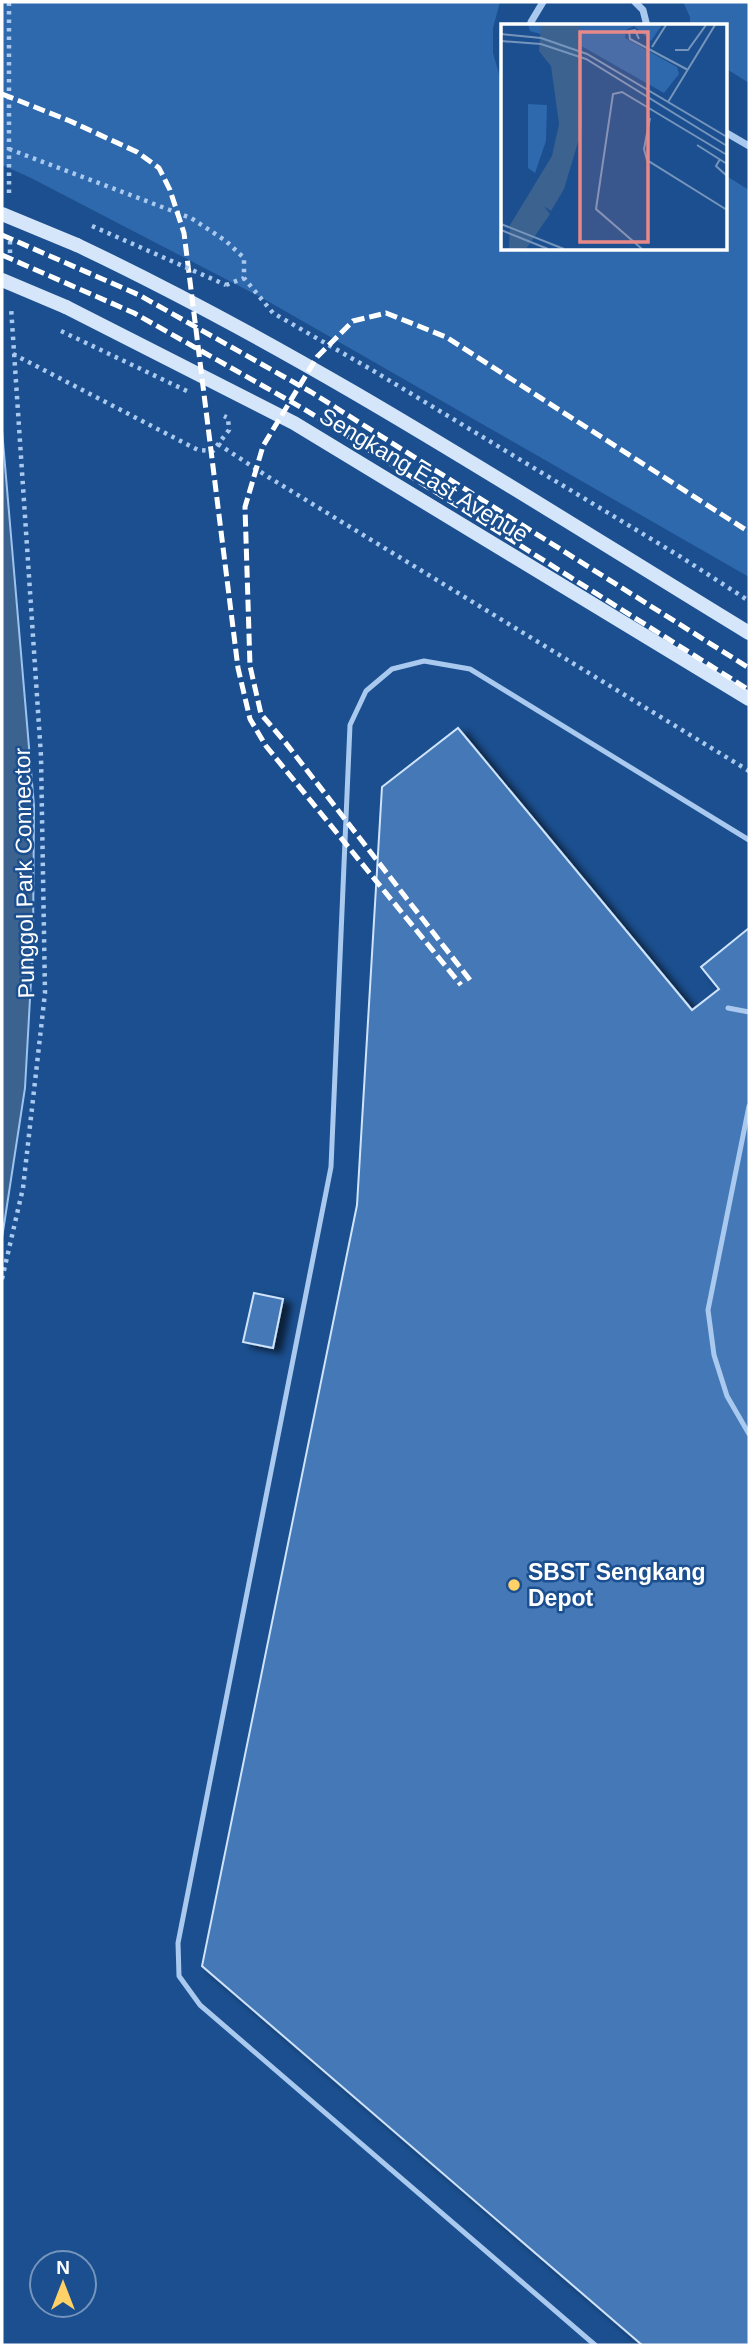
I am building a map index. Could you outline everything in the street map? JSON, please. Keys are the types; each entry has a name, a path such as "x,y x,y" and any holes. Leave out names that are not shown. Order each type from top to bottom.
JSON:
{"main road":[{"name":"Sengkang East Avenue","path":"2,214 123,267 267,344 356,394 749,633"},
{"name":"Sengkang East Avenue","path":"2,279 66,307 294,423 749,699"}],"street":[{"path":"531,24 543,2"},
{"path":"635,2 643,10 647,24"},
{"path":"726,133 749,146"}],"lane":[{"path":"594,2345 201,2005 179,1976 178,1943 331,1167 351,725 366,691 393,669 424,660 470,669 749,840"},
{"path":"728,1008 749,1012"},
{"path":"749,1106 708,1310 714,1355 727,1396 749,1434"}],"path":[{"path":"2,188 12,194 9,149 9,2"},
{"path":"9,149 191,218 226,241 244,258 244,278 273,313 681,556 749,601"},
{"path":"88,224 226,285 244,278"},
{"path":"10,230 10,265"},
{"name":"Punggol Park Connector","path":"2,1279 23,1188 46,993 41,756 11,305"},
{"path":"2,307 22,315"},
{"path":"57,330 199,398"},
{"path":"13,354 198,450 213,451 229,430 228,418 218,412"},
{"path":"218,444 749,771"}],"shaded area":[{"path":"2,2 500,2 493,28 493,53 501,81 501,250 726,250 726,176 749,190 749,577 264,299 2,165"},
{"path":"683,2 749,2 749,83 726,69 726,24 690,24 690,17"},
{"path":"2,430 34,806 33,945 25,1088 2,1238"}],"building":[{"name":"SBST Sengkang Depot","path":"458,728 692,1010 719,989 701,967 749,928 749,2345 642,2345 202,1966 357,1205 382,787"},
{"path":"254,1293 283,1299 273,1348 243,1342"}],"railway":[{"path":"2,94 137,152 159,168 170,190 184,233 238,668 250,719 266,746 461,985"},
{"path":"2,235 139,295 311,392 749,668"},
{"path":"2,255 134,313 304,409 749,690"},
{"path":"470,980 261,714 250,666 245,507 263,446 317,357 353,321 386,313 446,337 749,532"}],"place":[{"name":"SBST Sengkang Depot","path":"514,1585"}]}
